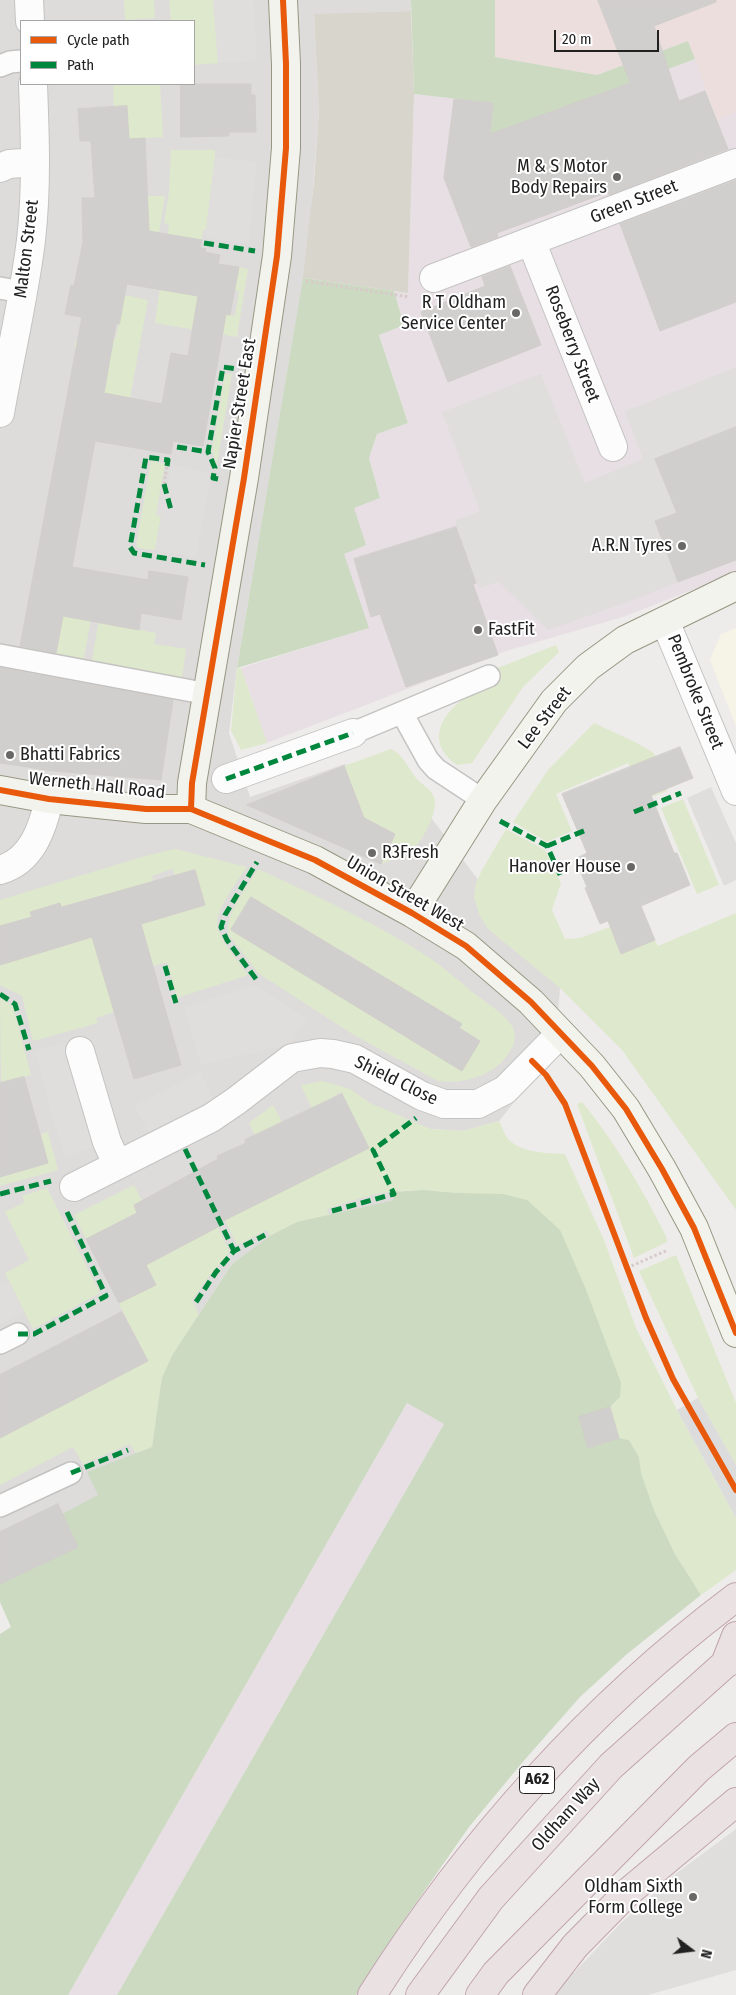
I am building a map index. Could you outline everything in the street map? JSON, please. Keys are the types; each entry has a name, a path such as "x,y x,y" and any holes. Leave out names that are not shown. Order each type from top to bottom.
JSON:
{"highway":[{"name":"A62","path":"372,1995 420,1924 487,1836 541,1775 599,1715 687,1634 736,1597"},
{"name":"A62","path":"730,1661 736,1636"},
{"name":"Oldham Way","path":"420,1995 491,1898 611,1766 730,1661"},
{"path":"480,1995 496,1973 699,1768 736,1737"},
{"path":"699,1768 736,1754"},
{"path":"537,1995 575,1946 627,1893 736,1802"}],"street":[{"path":"29,0 30,20"},
{"name":"Napier Street East","path":"191,809 192,783 244,478 277,256 286,148 286,64 283,0"},
{"name":"Malton Street","path":"0,413 11,290 32,232 35,162 32,85"},
{"path":"0,168 9,164 35,162"},
{"name":"Green Street","path":"434,278 736,163"},
{"name":"Roseberry Street","path":"531,241 612,447"},
{"name":"Lee Street","path":"412,913 483,800 554,701 588,667 625,640 736,586"},
{"name":"Pembroke Street","path":"666,621 736,791"},
{"path":"226,779 352,733"},
{"name":"Werneth Hall Road","path":"0,790 49,799 158,810 191,809"},
{"path":"0,870 8,868 29,852 44,820 49,799"},
{"name":"Union Street West","path":"191,809 315,860 412,913 466,946 500,973 531,1002 592,1066 626,1110 662,1169 694,1228 736,1333"},
{"name":"Shield Close","path":"74,1187 211,1118 236,1102 292,1058 320,1053 355,1059 422,1096 444,1104 478,1104 505,1090 560,1034"},
{"path":"80,1051 107,1142 118,1164"}],"lane":[{"path":"0,66 10,62 20,61"},
{"path":"0,655 208,694"},
{"path":"352,733 489,676"},
{"path":"402,713 426,756 436,769 483,800"},
{"path":"0,1506 71,1473"}],"path":[{"path":"297,280 414,298"},
{"path":"164,484 167,466"},
{"path":"627,1268 675,1247"},
{"path":"625,1260 630,1276"}],"shaded area":[{"path":"0,0 411,0 411,11 314,15 319,112 308,251 237,668 229,733 250,797 345,764 417,799 560,988 555,1052 499,1121 463,1131 431,1129 395,1200 297,1222 232,1264 173,1354 153,1435 99,1495 78,1547 0,1584"},
{"path":"213,0 253,0 257,60 218,63"},
{"path":"495,0 736,0 736,112 717,120 688,41 597,75 494,57"},
{"path":"411,11 414,94 408,293 303,278 314,181 319,112 314,14"},
{"path":"695,59 717,120 736,112 736,573 623,617 506,651 267,743 241,668 368,628 343,554 353,508 380,498 369,458 377,434 408,423 379,334 404,324 394,291 408,293 414,94 493,103 491,136"},
{"path":"215,157 257,162 248,244 205,238"},
{"path":"736,367 736,427 656,459 677,513 655,521 678,582 548,630 499,582 480,588 476,583 456,527 456,520 480,511 442,412 541,374 585,483 643,459 625,411"},
{"path":"171,465 212,473 196,557 155,550 161,516 156,515 161,486 167,487"},
{"path":"736,628 736,726 710,660 721,634"},
{"path":"711,787 736,843 736,880 724,886 687,798"},
{"path":"256,985 307,1019 291,1044 201,1065 184,1007"},
{"path":"64,1042 95,1147 64,1157 35,1051"},
{"path":"201,1072 213,1099 149,1132 134,1106"},
{"path":"4,1283 11,1285 24,1312 0,1324 0,1285"},
{"path":"407,1403 444,1424 117,1995 68,1995"},
{"name":"Oldham Sixth Form College","path":"736,1829 736,1970 648,1995 555,1995 622,1922 678,1872"}],"green space":[{"path":"124,0 154,0 155,18 125,20"},
{"path":"169,0 213,0 218,63 195,65 195,20 171,20"},
{"path":"411,0 495,0 495,57 597,75 688,41 695,59 490,136 493,103 414,94"},
{"path":"113,85 160,85 163,137 129,139 127,107 114,107"},
{"path":"171,150 215,150 215,157 206,230 203,230 202,240 165,290 198,296 196,309 235,316 239,291 235,290 239,267 248,269 237,337 155,323 169,224 164,223 169,192"},
{"path":"132,196 165,196 155,258"},
{"path":"303,278 394,291 404,325 379,335 408,423 377,434 369,458 380,498 354,508 366,545 344,554 369,628 237,668"},
{"path":"119,294 148,300 130,398 103,394 110,359 75,352 75,342 96,335 116,338 121,311"},
{"path":"225,373 232,374 217,464 212,451"},
{"path":"151,461 165,464 156,515 161,516 155,550 138,548 136,545"},
{"path":"107,573 112,574 103,623 156,633 154,644 186,649 181,684 91,666"},
{"path":"65,609 92,613 83,663 24,653 27,636 58,641"},
{"path":"556,645 559,652 523,687 472,763 457,765 449,758 443,751 440,743 440,727 444,719 457,704 498,680 495,669"},
{"path":"237,668 241,668 267,743 241,750 231,731"},
{"path":"594,723 654,753 667,791 644,800 628,763 556,794 572,831 547,842 513,822 548,770"},
{"path":"391,749 399,755 416,778 431,792 435,802 430,823 416,846 404,855 381,864 395,834 356,813 361,809 344,766"},
{"path":"683,799 719,885 697,894 661,808"},
{"path":"506,829 545,850 561,883 552,910 565,939 580,938 610,927 621,953 655,940 658,946 736,913 736,1210 622,1050 560,988 488,929 479,914 474,897 476,883"},
{"path":"175,849 247,867 222,906 217,922 224,941 248,975 177,998 167,962 147,968 135,926 205,905 195,870 175,876 172,869 152,876 153,881 113,893 102,902 100,896 61,907 60,903 31,912 32,917 0,926 0,900 145,856"},
{"path":"258,869 346,910 430,958 508,1021 512,1026 515,1036 513,1046 508,1055 501,1063 487,1073 472,1079 455,1082 438,1081 354,1035 258,973 228,934 228,926 233,909","holes":["251,897 276,912 274,917 295,930 299,925 321,939 339,955 343,951 369,967 366,971 400,988 416,998 430,1011 433,1006 461,1024 459,1027 480,1041 462,1071 232,929"]},
{"path":"99,935 114,1012 96,1018 98,1023 33,1041 22,996 0,985 0,965"},
{"path":"0,998 13,1006 31,1075 1,1083"},
{"path":"323,1081 350,1089 370,1103 431,1129 463,1131 499,1121 505,1135 513,1144 527,1150 565,1154 604,1240 636,1328 677,1410 736,1518 736,1570 701,1595 675,1554 654,1510 641,1473 639,1457 629,1440 619,1438 610,1407 620,1397 458,1193 408,1191 375,1195 327,1209 329,1215 297,1222 270,1236 267,1230 237,1245 225,1220 369,1148 341,1092 331,1098 337,1110 317,1120 301,1085"},
{"path":"582,1102 628,1167 666,1236 667,1242 634,1258 577,1104"},
{"path":"273,1105 282,1122 272,1127 261,1148 249,1123"},
{"path":"48,1132 58,1170 0,1186 0,1177 48,1163 41,1134"},
{"path":"134,1185 142,1201 134,1205 137,1213 86,1239 74,1215"},
{"path":"47,1188 100,1293 33,1329 5,1273 29,1260 5,1212 25,1202 22,1196"},
{"path":"423,1190 503,1194 527,1200 560,1230 585,1287 621,1383 620,1397 610,1407 588,1448 619,1438 629,1440 639,1457 641,1473 654,1510 675,1554 701,1595 627,1654 580,1697 521,1764 469,1827 400,1926 356,1995 117,1995 444,1424 407,1403 68,1995 0,1995 0,1634 11,1627 0,1602 0,1584 62,1514 98,1495 87,1472 152,1447 162,1378 173,1354 232,1264 270,1236 297,1222 394,1200 391,1192"},
{"path":"218,1227 230,1252 192,1300 199,1315 173,1354 162,1378 152,1447 135,1453 130,1444 83,1464 73,1447 0,1485 0,1438 148,1361 109,1284 125,1276 155,1284 146,1265"},
{"path":"676,1255 736,1403 736,1465 698,1398 639,1271"}],"pier":[{"path":"698,1398 736,1465 736,1518 677,1410"}],"building":[{"path":"598,0 716,0 716,2 654,26 679,101 705,91 728,149 609,195 608,192 497,233 498,237 471,247 444,178 454,99 493,103 490,134 630,83"},
{"path":"251,84 251,95 255,95 256,132 229,132 229,136 181,137 181,85"},
{"path":"127,106 129,139 145,138 149,231 202,240 200,248 206,249 205,252 220,255 218,264 239,267 230,315 226,314 203,446 173,441 171,454 95,441 72,567 148,580 149,571 188,577 181,620 141,613 139,630 63,616 56,653 20,646 82,317 65,314 71,285 74,286 83,242 82,198 95,198 91,141 80,141 78,109","holes":["127,284 198,296 188,356 171,353 162,404 104,393 116,324 119,324"]},
{"path":"736,180 736,302 660,331 620,224"},
{"path":"510,266 541,345 448,382 421,312 485,286 482,277"},
{"path":"736,427 736,560 678,582 655,521 677,513 655,459"},
{"path":"456,527 476,583 473,584 498,655 406,687 380,614 371,617 354,559"},
{"path":"0,668 173,700 161,780 54,771 0,763"},
{"name":"Hanover House","path":"680,747 693,778 651,795 674,853 677,853 690,885 641,906 655,940 621,954 608,921 600,924 585,888 587,887 575,859 587,853 562,794"},
{"path":"344,766 364,818 395,834 381,864 247,805"},
{"path":"195,870 205,905 141,924 181,1065 134,1079 92,937 0,965 0,926 32,917 30,912 60,903 61,907"},
{"path":"251,897 462,1024 459,1028 480,1041 462,1071 231,930"},
{"path":"24,1077 48,1163 0,1177 0,1083"},
{"path":"342,1094 369,1148 217,1224 218,1227 146,1265 156,1285 119,1303 86,1239 137,1213 134,1205 218,1159 217,1156 246,1143 245,1140"},
{"path":"122,1312 148,1361 0,1438 0,1375"},
{"path":"610,1407 619,1438 588,1448 579,1417"},
{"path":"58,1504 78,1547 0,1584 0,1532"}],"marked path":[{"path":"204,243 255,251"},
{"path":"218,479 213,478 215,468 208,452 223,367 237,369"},
{"path":"177,447 208,452"},
{"path":"167,466 168,460 146,457 130,547 134,553 205,565"},
{"path":"164,484 171,510"},
{"path":"226,779 353,733"},
{"path":"634,812 681,793"},
{"path":"500,821 547,846 562,879"},
{"path":"547,846 586,830"},
{"path":"256,979 227,940 221,927 225,915 257,862"},
{"path":"165,966 176,1003"},
{"path":"0,994 15,1004 29,1050"},
{"path":"332,1211 394,1194 373,1150 416,1118"},
{"path":"185,1149 234,1251"},
{"path":"0,1194 51,1181"},
{"path":"18,1334 34,1334 106,1296 67,1212"},
{"path":"196,1302 216,1272 234,1251 265,1235"},
{"path":"71,1473 128,1450"}],"cycle path":[{"path":"191,809 192,783 244,478 277,256 286,148 286,64 283,0"},
{"path":"0,790 49,799 146,809 191,809 315,860 412,913 466,946 531,1002 592,1066 626,1109 694,1228 736,1333"},
{"path":"532,1061 546,1075 565,1104 646,1318 673,1379 736,1490"}],"place":[{"name":"M & S Motor Body Repairs","path":"617,177"},
{"name":"R T Oldham Service Center","path":"516,313"},
{"name":"A.R.N Tyres","path":"682,546"},
{"name":"FastFit","path":"478,630"},
{"name":"Bhatti Fabrics","path":"10,755"},
{"name":"R3Fresh","path":"372,853"},
{"name":"Hanover House","path":"631,867"},
{"name":"Oldham Sixth Form College","path":"693,1897"}]}
